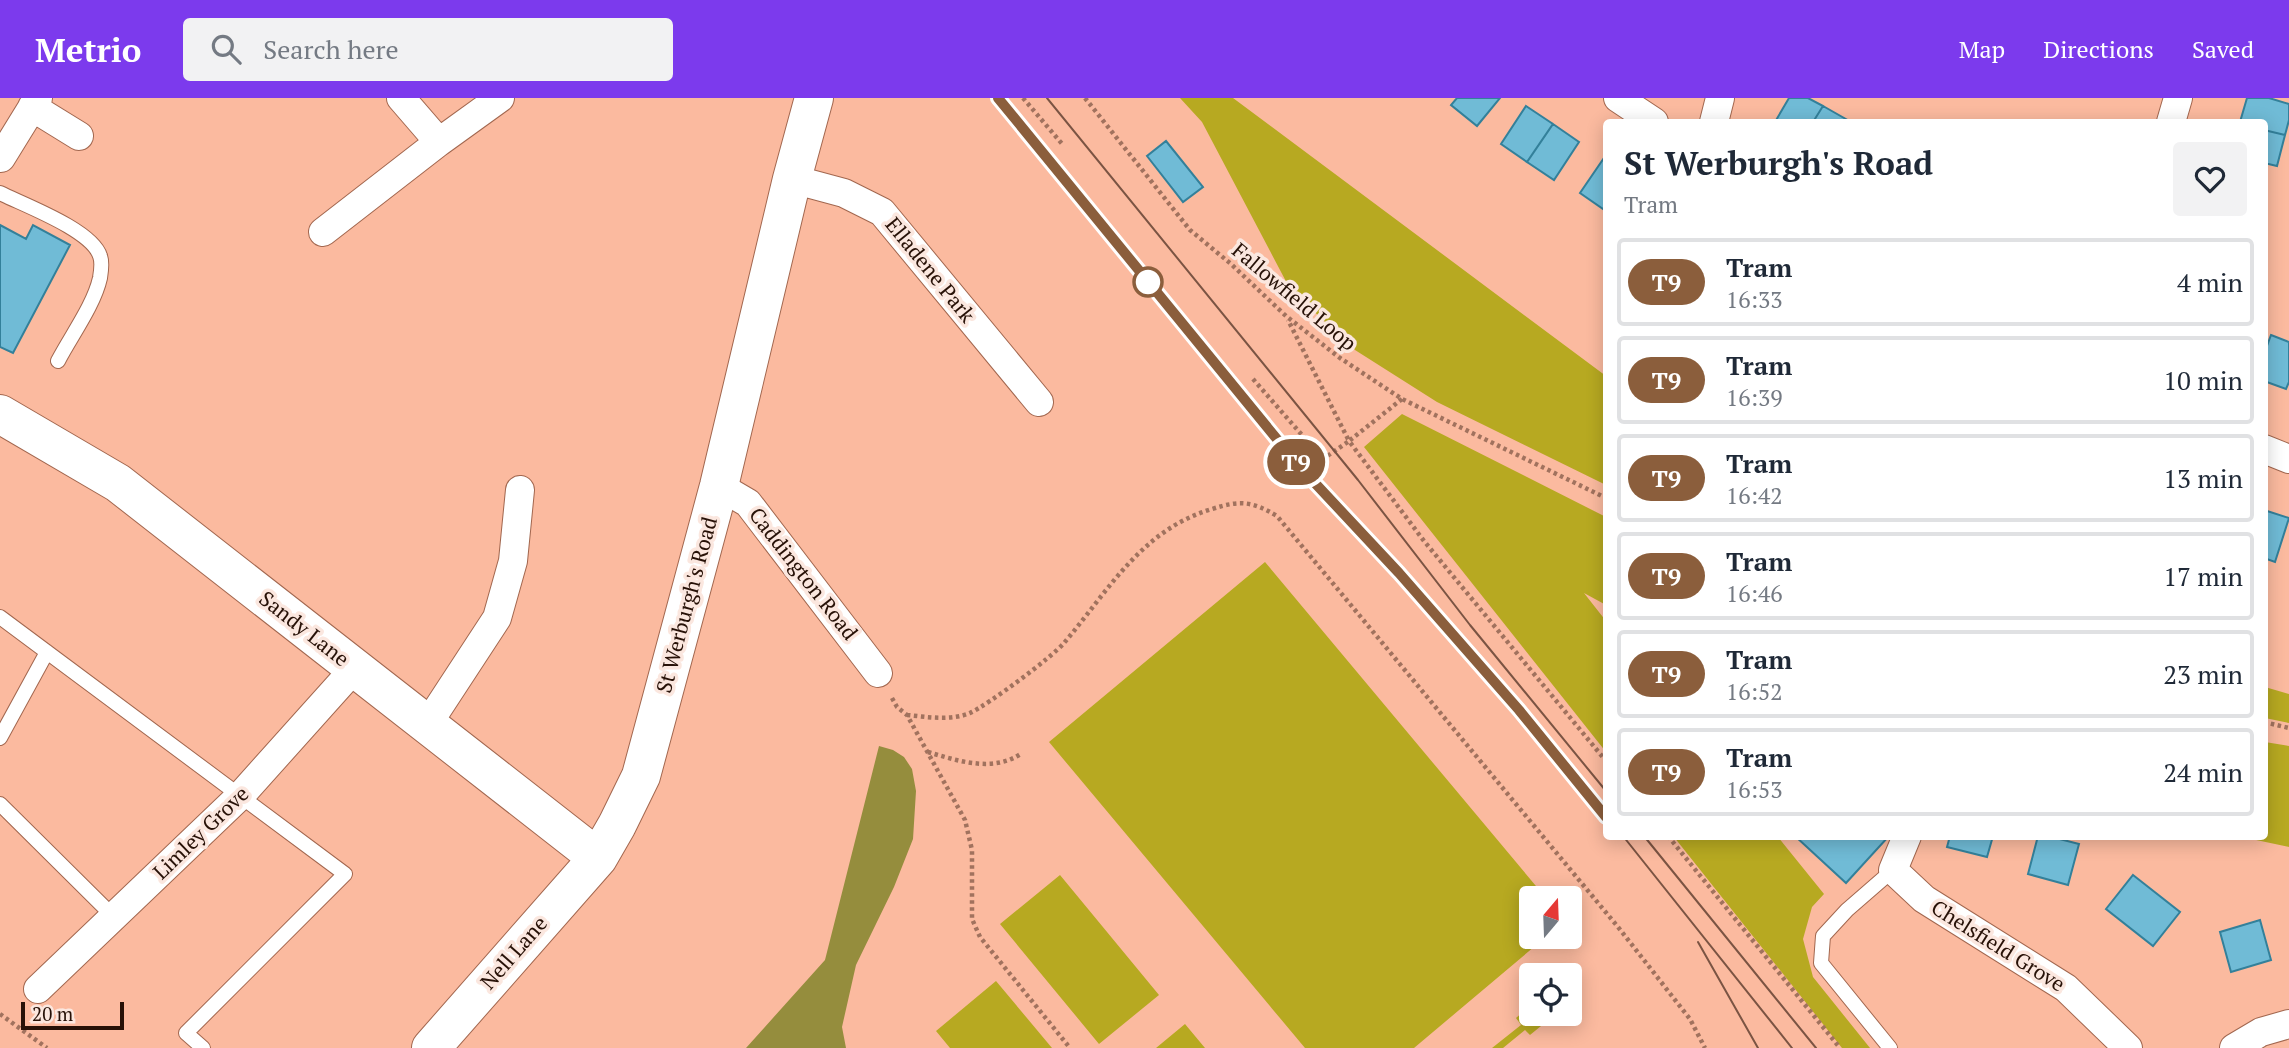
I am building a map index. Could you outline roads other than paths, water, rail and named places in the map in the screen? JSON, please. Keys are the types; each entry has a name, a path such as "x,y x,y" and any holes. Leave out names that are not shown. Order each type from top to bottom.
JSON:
{"street":[{"path":"401,98 439,142"},
{"path":"323,232 499,98"},
{"name":"St Werburgh's Road","path":"598,858 641,776 719,486 792,179 814,98"},
{"path":"1618,98 1650,119"},
{"path":"1715,119 1720,98"},
{"path":"2172,119 2178,98"},
{"path":"1,159 35,102 79,136"},
{"name":"Elladene Park","path":"792,179 844,193 882,212 1039,402"},
{"name":"Sandy Lane","path":"0,414 118,483 598,858"},
{"path":"2268,451 2289,459"},
{"name":"Caddington Road","path":"719,486 748,503 878,673"},
{"path":"427,725 497,618 513,561 520,490"},
{"name":"Limley Grove","path":"38,989 241,796 354,668"},
{"path":"1893,870 1905,840"},
{"name":"Nell Lane","path":"431,1048 598,858"},
{"name":"Chelsfield Grove","path":"1893,870 1924,899 2066,988 2129,1048"},
{"path":"2234,1048 2261,1032 2289,1024"}],"lane":[{"path":"0,193 79,233 92,243 100,257 100,277 93,297 58,360"},
{"path":"0,617 345,874 186,1033 203,1048"},
{"path":"0,738 47,652"},
{"path":"0,804 114,917"},
{"path":"1890,1048 1821,963 1823,936 1847,910 1893,870"}],"tram line":[{"path":"998,98 1299,466 1399,573 1519,710 1603,813"},
{"name":"T9","path":"998,98 1299,466 1399,573 1519,710 1603,813"},
{"path":"1047,98 1358,480 1470,625 1603,787"},
{"path":"1626,840 1792,1048"},
{"path":"1647,840 1816,1048"},
{"path":"1698,942 1758,1048"}]}
